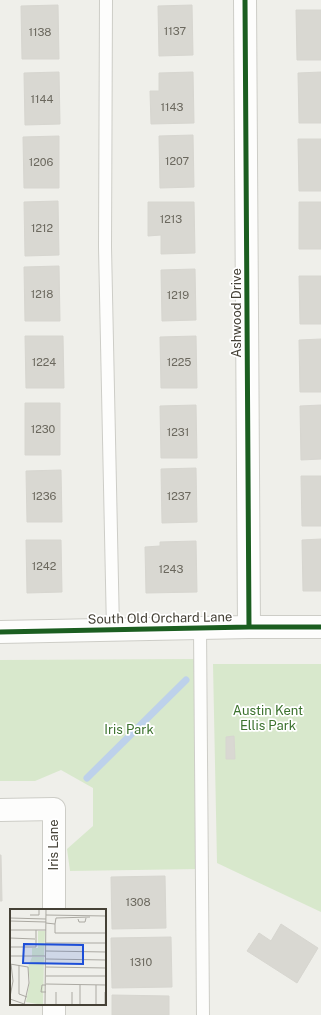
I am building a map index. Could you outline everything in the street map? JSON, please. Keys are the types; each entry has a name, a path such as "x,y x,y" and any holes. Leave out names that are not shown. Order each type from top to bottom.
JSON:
{"street":[{"name":"Ashwood Drive","path":"245,0 249,627"},
{"name":"South Old Orchard Lane","path":"0,632 321,627"},
{"name":"Iris Lane","path":"0,810 54,809 54,909"}],"lane":[{"path":"106,0 105,247 113,630"},
{"path":"200,628 203,1015"}],"green space":[{"name":"Iris Park","path":"197,659 199,869 70,871 67,849 93,826 93,788 61,770 35,781 0,781 0,660"},
{"name":"Austin Kent Ellis Park","path":"213,664 321,664 321,912 217,863"}],"building":[{"path":"58,5 59,59 22,59 21,6"},
{"path":"192,5 193,55 159,56 158,6"},
{"path":"296,10 321,10 321,60 297,60"},
{"path":"59,72 60,124 25,125 24,73"},
{"path":"193,72 194,123 151,124 150,91 159,91 159,73"},
{"path":"321,72 321,123 299,123 298,73"},
{"path":"193,135 194,187 160,188 159,136"},
{"path":"59,136 59,188 24,188 23,137"},
{"path":"298,139 321,139 321,191 299,191"},
{"path":"58,201 59,255 25,256 24,202"},
{"path":"148,202 194,202 195,253 161,254 161,235 148,236"},
{"path":"299,202 321,202 321,249 299,249"},
{"path":"59,266 60,321 25,321 24,267"},
{"path":"195,269 196,320 162,321 161,270"},
{"path":"299,276 321,276 321,324 300,324"},
{"path":"25,336 63,336 64,388 26,388"},
{"path":"196,336 197,388 161,388 160,337"},
{"path":"321,339 321,392 300,392 299,340"},
{"path":"25,403 60,403 60,455 25,455"},
{"path":"196,405 197,458 161,458 160,406"},
{"path":"321,405 321,459 301,460 300,406"},
{"path":"196,468 197,522 162,523 161,469"},
{"path":"61,470 62,522 27,522 26,471"},
{"path":"301,476 321,476 321,526 302,526"},
{"path":"321,539 321,591 303,591 302,540"},
{"path":"26,540 61,540 62,592 27,593"},
{"path":"196,541 197,592 146,593 145,547 160,546 160,542"},
{"path":"234,736 235,759 226,759 226,737"},
{"path":"1,855 2,901 0,901"},
{"path":"165,876 166,928 112,929 111,877"},
{"path":"281,924 318,948 297,983 247,951 259,933 271,941"},
{"path":"171,937 172,987 112,988 111,938"},
{"path":"112,995 169,996 169,1015 112,1015"}],"waterway":[{"path":"87,778 186,680"}],"cycle path":[{"path":"245,0 249,627"},
{"path":"0,632 321,627"}]}
